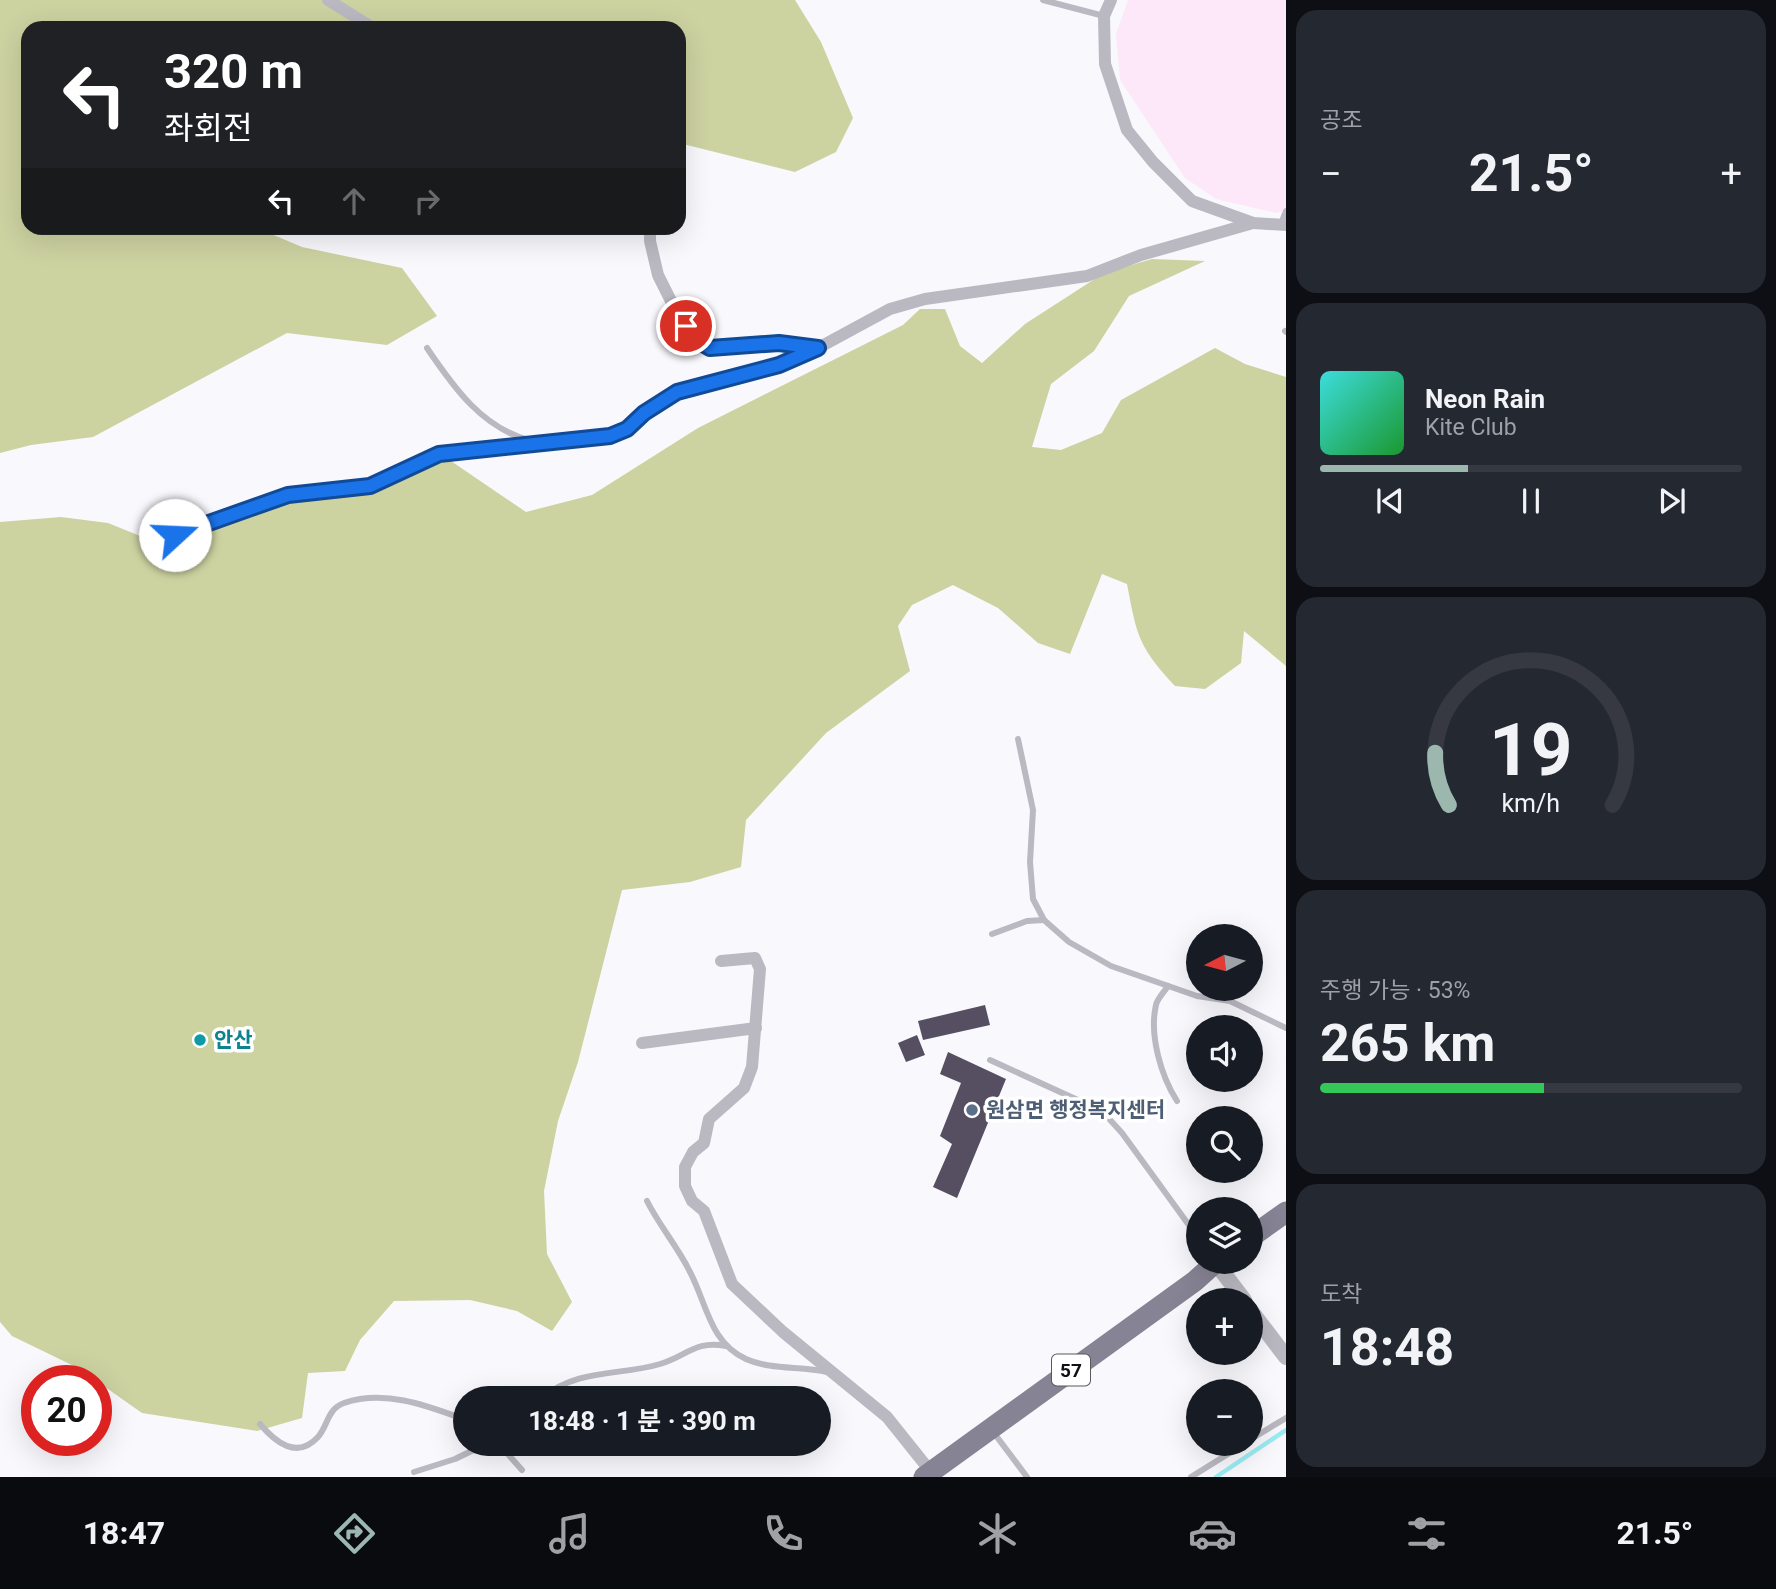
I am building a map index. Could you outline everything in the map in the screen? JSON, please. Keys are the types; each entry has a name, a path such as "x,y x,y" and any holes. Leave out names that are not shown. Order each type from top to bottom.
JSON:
{"main road":[{"path":"1263,1228 1286,1212"},
{"name":"57","path":"927,1475 1202,1274"}],"street":[{"path":"328,0 362,21"},
{"path":"1111,0 1104,16 1105,64 1126,130 1192,201 1254,223 1283,225"},
{"path":"650,235 658,275 677,313 695,339 710,348 779,343 818,348 890,309 925,299 1087,275 1141,255 1254,223"},
{"path":"721,961 755,958 760,969 752,1067 744,1088 709,1119 704,1143 693,1152 685,1167 685,1185 692,1201 708,1220 733,1284 783,1332 887,1417 927,1475"},
{"path":"642,1043 756,1028"},
{"path":"1224,1274 1235,1288"},
{"path":"1263,1327 1286,1357"}],"lane":[{"path":"1043,0 1104,16"},
{"path":"1283,225 1286,211"},
{"path":"427,348 446,376 484,419 512,436 537,442"},
{"path":"150,527 158,533 175,535 288,495 370,486 439,454 610,436 627,429 644,413 677,392 779,365 818,348"},
{"path":"1018,738 1033,810 1030,879 1033,900 1044,919 1069,942 1111,966 1197,996 1230,1001 1286,1028"},
{"path":"992,934 1027,921 1044,919"},
{"path":"1168,986 1156,1004 1157,1054 1166,1084 1177,1101"},
{"path":"990,1060 1102,1111 1122,1133 1186,1221"},
{"path":"647,1201 690,1272 713,1328 726,1346"},
{"path":"569,1386 603,1371 657,1365 709,1343 726,1346 747,1359 764,1364 835,1374"},
{"path":"260,1424 276,1443 291,1448 305,1446 319,1436 332,1410 344,1404 364,1400 421,1403 453,1415"},
{"path":"1263,1432 1286,1418"},
{"path":"990,1428 1027,1477"},
{"path":"414,1472 463,1456"},
{"path":"509,1456 522,1471"},
{"path":"1191,1477 1225,1456"}],"shaded area":[{"path":"1128,0 1286,0 1286,210 1276,213 1216,199 1185,178 1120,80 1116,34"}],"green space":[{"path":"0,0 795,0 821,42 853,118 836,152 795,172 686,145 686,21 21,21 21,235 274,235 302,247 402,268 437,316 387,345 287,333 93,437 31,445 0,453"},
{"path":"1152,259 1205,261 1129,296 1094,351 1051,384 1032,447 1061,450 1102,433 1121,400 1215,348 1245,364 1286,377 1286,666 1244,631 1241,663 1205,689 1175,686 1153,661 1141,640 1127,584 1102,574 1070,654 1038,643 998,608 953,585 912,605 898,626 910,671 826,733 746,820 741,867 690,882 622,890 578,1062 558,1121 544,1191 547,1254 572,1302 552,1331 517,1311 470,1300 394,1301 360,1340 345,1371 308,1373 302,1418 257,1431 142,1413 112,1392 112,1365 72,1365 12,1336 0,1322 0,522 61,517 108,523 155,542 251,516 300,497 448,459 526,512 592,495 698,428 903,325 920,309 945,309 960,346 982,363 1025,324 1104,273"}],"building":[{"path":"985,1005 990,1025 923,1040 918,1021"},
{"path":"917,1035 925,1055 906,1062 898,1043"},
{"name":"원삼면 행정복지센터","path":"948,1052 1006,1079 957,1198 933,1187 952,1144 940,1136 961,1083 940,1074"}],"waterway":[{"path":"1216,1477 1286,1430"}],"place":[{"name":"안산","path":"200,1040"},
{"name":"원삼면 행정복지센터","path":"972,1110"}],"route":[{"path":"175,535 255,504 288,495 370,486 439,454 549,440 610,436 627,429 644,413 677,392 779,365 818,348 779,343 710,348 695,339 686,326"}]}
